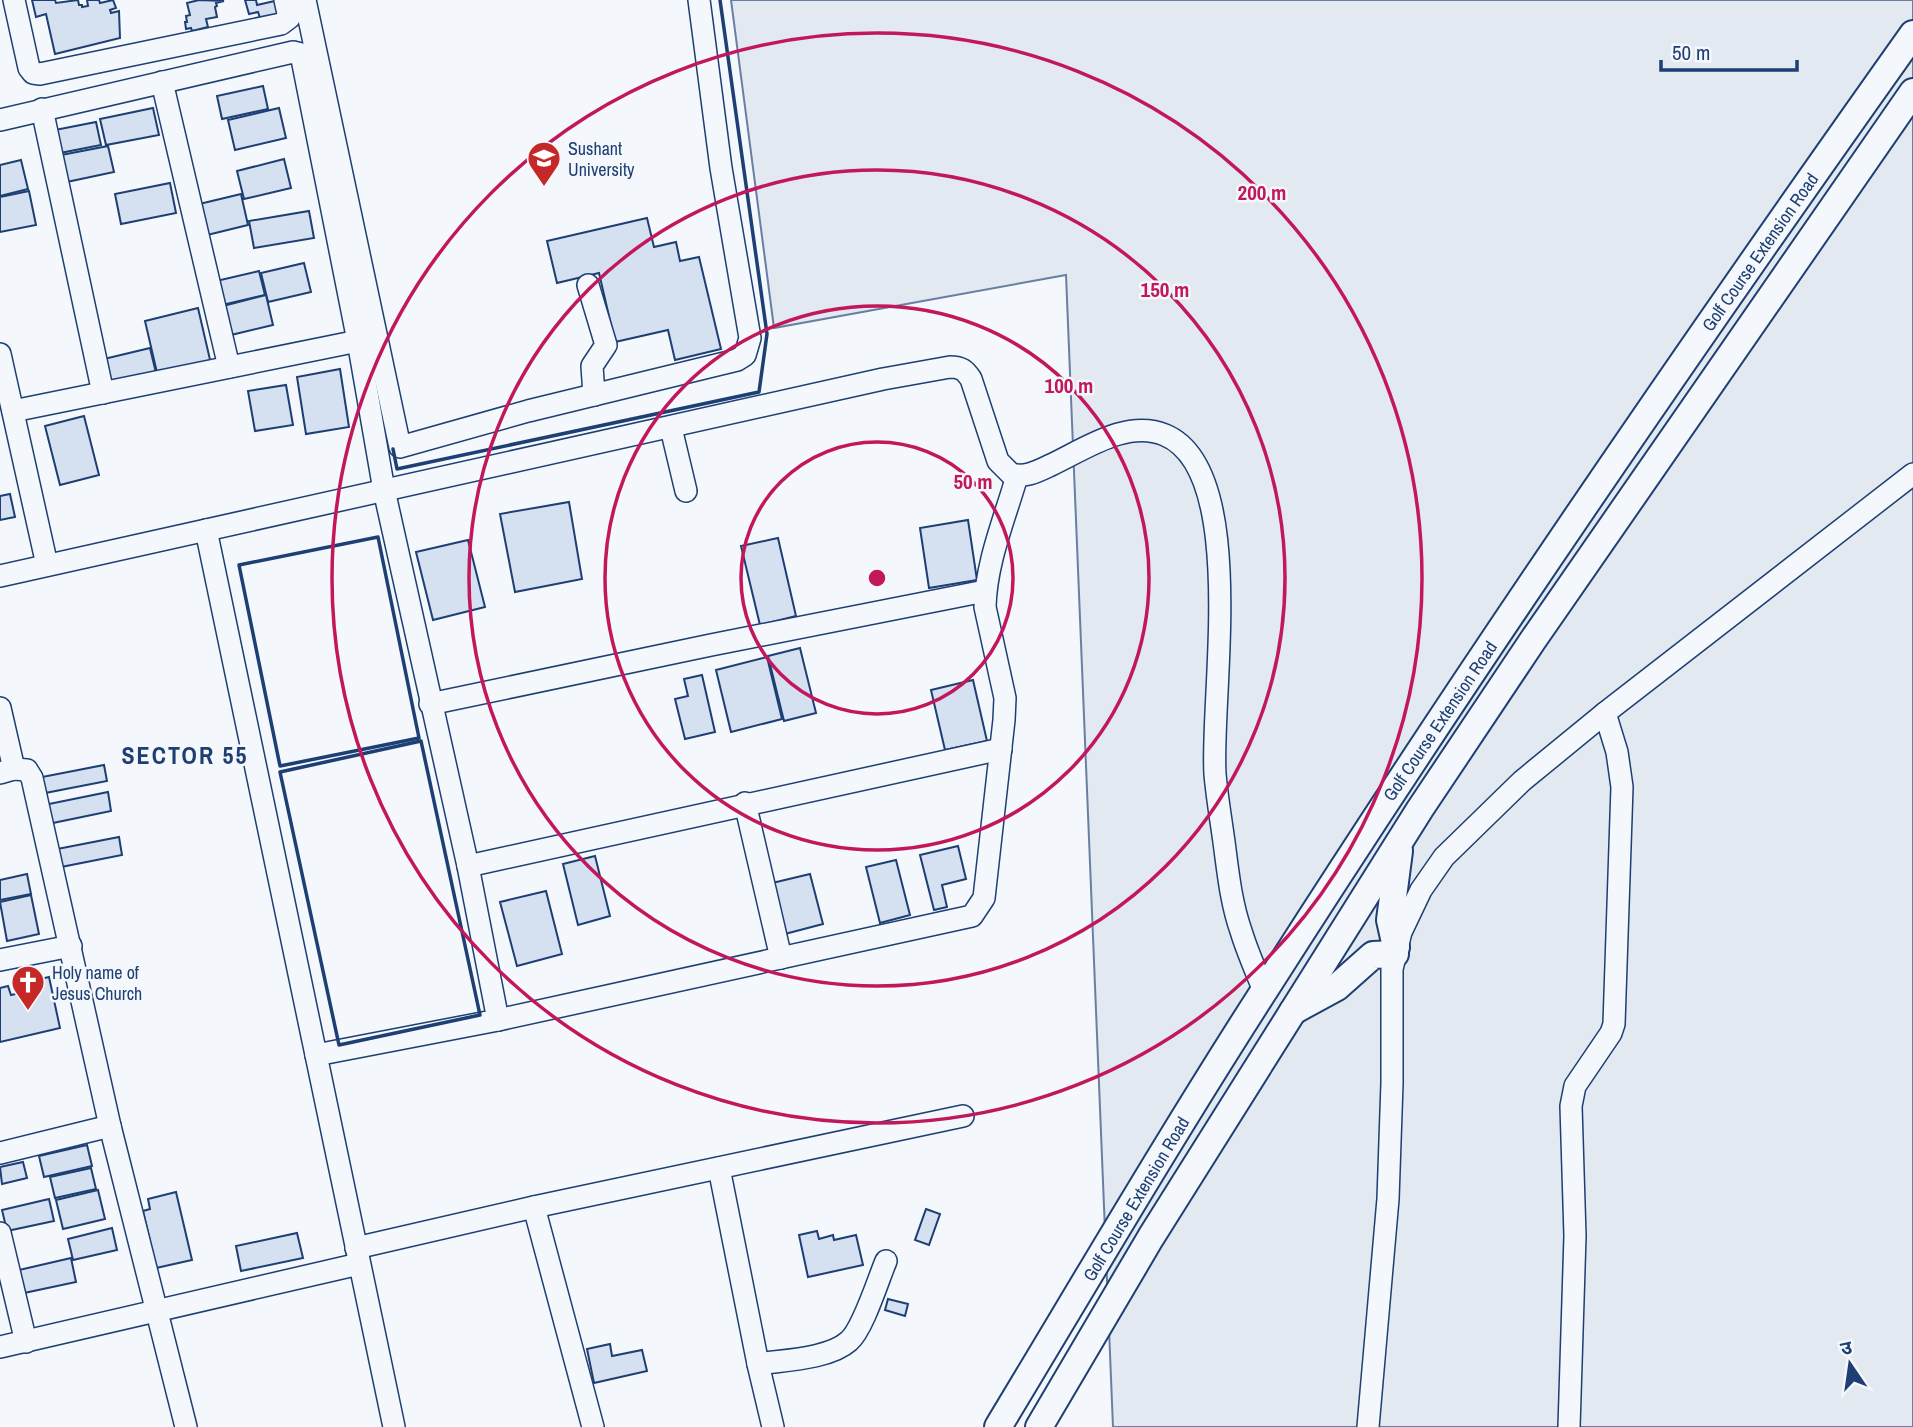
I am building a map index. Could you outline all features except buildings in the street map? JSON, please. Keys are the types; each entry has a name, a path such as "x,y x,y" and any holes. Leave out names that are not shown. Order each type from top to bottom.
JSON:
{"main road":[{"name":"Golf Course Extension Road","path":"998,1427 1264,991 1428,739 1676,374 1913,34"},
{"name":"Golf Course Extension Road","path":"1039,1427 1151,1237 1401,839 1913,92"},
{"path":"1428,739 1455,757"},
{"path":"1290,1013 1337,987 1373,955 1396,951 1390,909 1401,839"},
{"path":"1124,1219 1151,1237"}],"street":[{"path":"14,0 29,68 33,73 40,74 281,24 289,18 285,0"},
{"path":"305,0 400,447 737,360 745,355 750,338 721,168 699,0"},
{"path":"165,81 174,45"},
{"path":"146,51 165,81 229,367"},
{"path":"0,120 293,52 301,54 358,341 384,490 468,866 498,1020"},
{"path":"42,109 103,393"},
{"path":"588,285 606,345 592,366 594,395"},
{"path":"13,411 358,341"},
{"path":"0,354 47,565"},
{"path":"0,576 883,379 958,367 965,370 971,379 998,461 1011,474 1031,474 1132,430 1151,431 1174,441 1189,453 1204,478 1215,520 1220,630 1216,781 1234,907 1240,931 1264,991"},
{"path":"671,428 685,491"},
{"path":"1368,1427 1388,1199 1392,981 1396,951 1418,897 1444,857 1522,781 1605,713 1913,474"},
{"path":"316,1055 498,1020 972,916 984,898 1005,698 985,607 985,592 1017,476"},
{"path":"206,530 394,1427"},
{"path":"430,704 711,645 985,592"},
{"path":"0,708 7,771 27,770 32,778 110,1126 186,1427"},
{"path":"1569,1427 1575,1236 1571,1106 1575,1086 1611,1033 1614,1024 1622,810 1617,752 1605,713"},
{"path":"468,866 745,803 1001,749"},
{"path":"745,803 781,958"},
{"path":"0,961 71,946"},
{"path":"0,1347 155,1310 534,1207 963,1116"},
{"path":"0,1153 110,1126"},
{"path":"719,1168 758,1364 774,1427"},
{"path":"534,1207 593,1427"},
{"path":"0,1233 26,1342"},
{"path":"758,1364 825,1353 850,1340 859,1326 886,1261"}],"shaded area":[{"path":"731,0 1913,0 1913,1427 1113,1427 1066,275 774,328"}],"wall":[{"path":"393,449 397,469 759,392 767,334 720,0"},
{"path":"378,537 419,738 280,766 239,565 378,537"},
{"path":"421,741 480,1015 339,1045 280,772 421,741"}],"place":[{"name":"Sushant University","path":"544,188"},
{"name":"Holy name of Jesus Church","path":"28,1012"}],"district":[{"name":"SECTOR 55","path":"185,755"}]}
